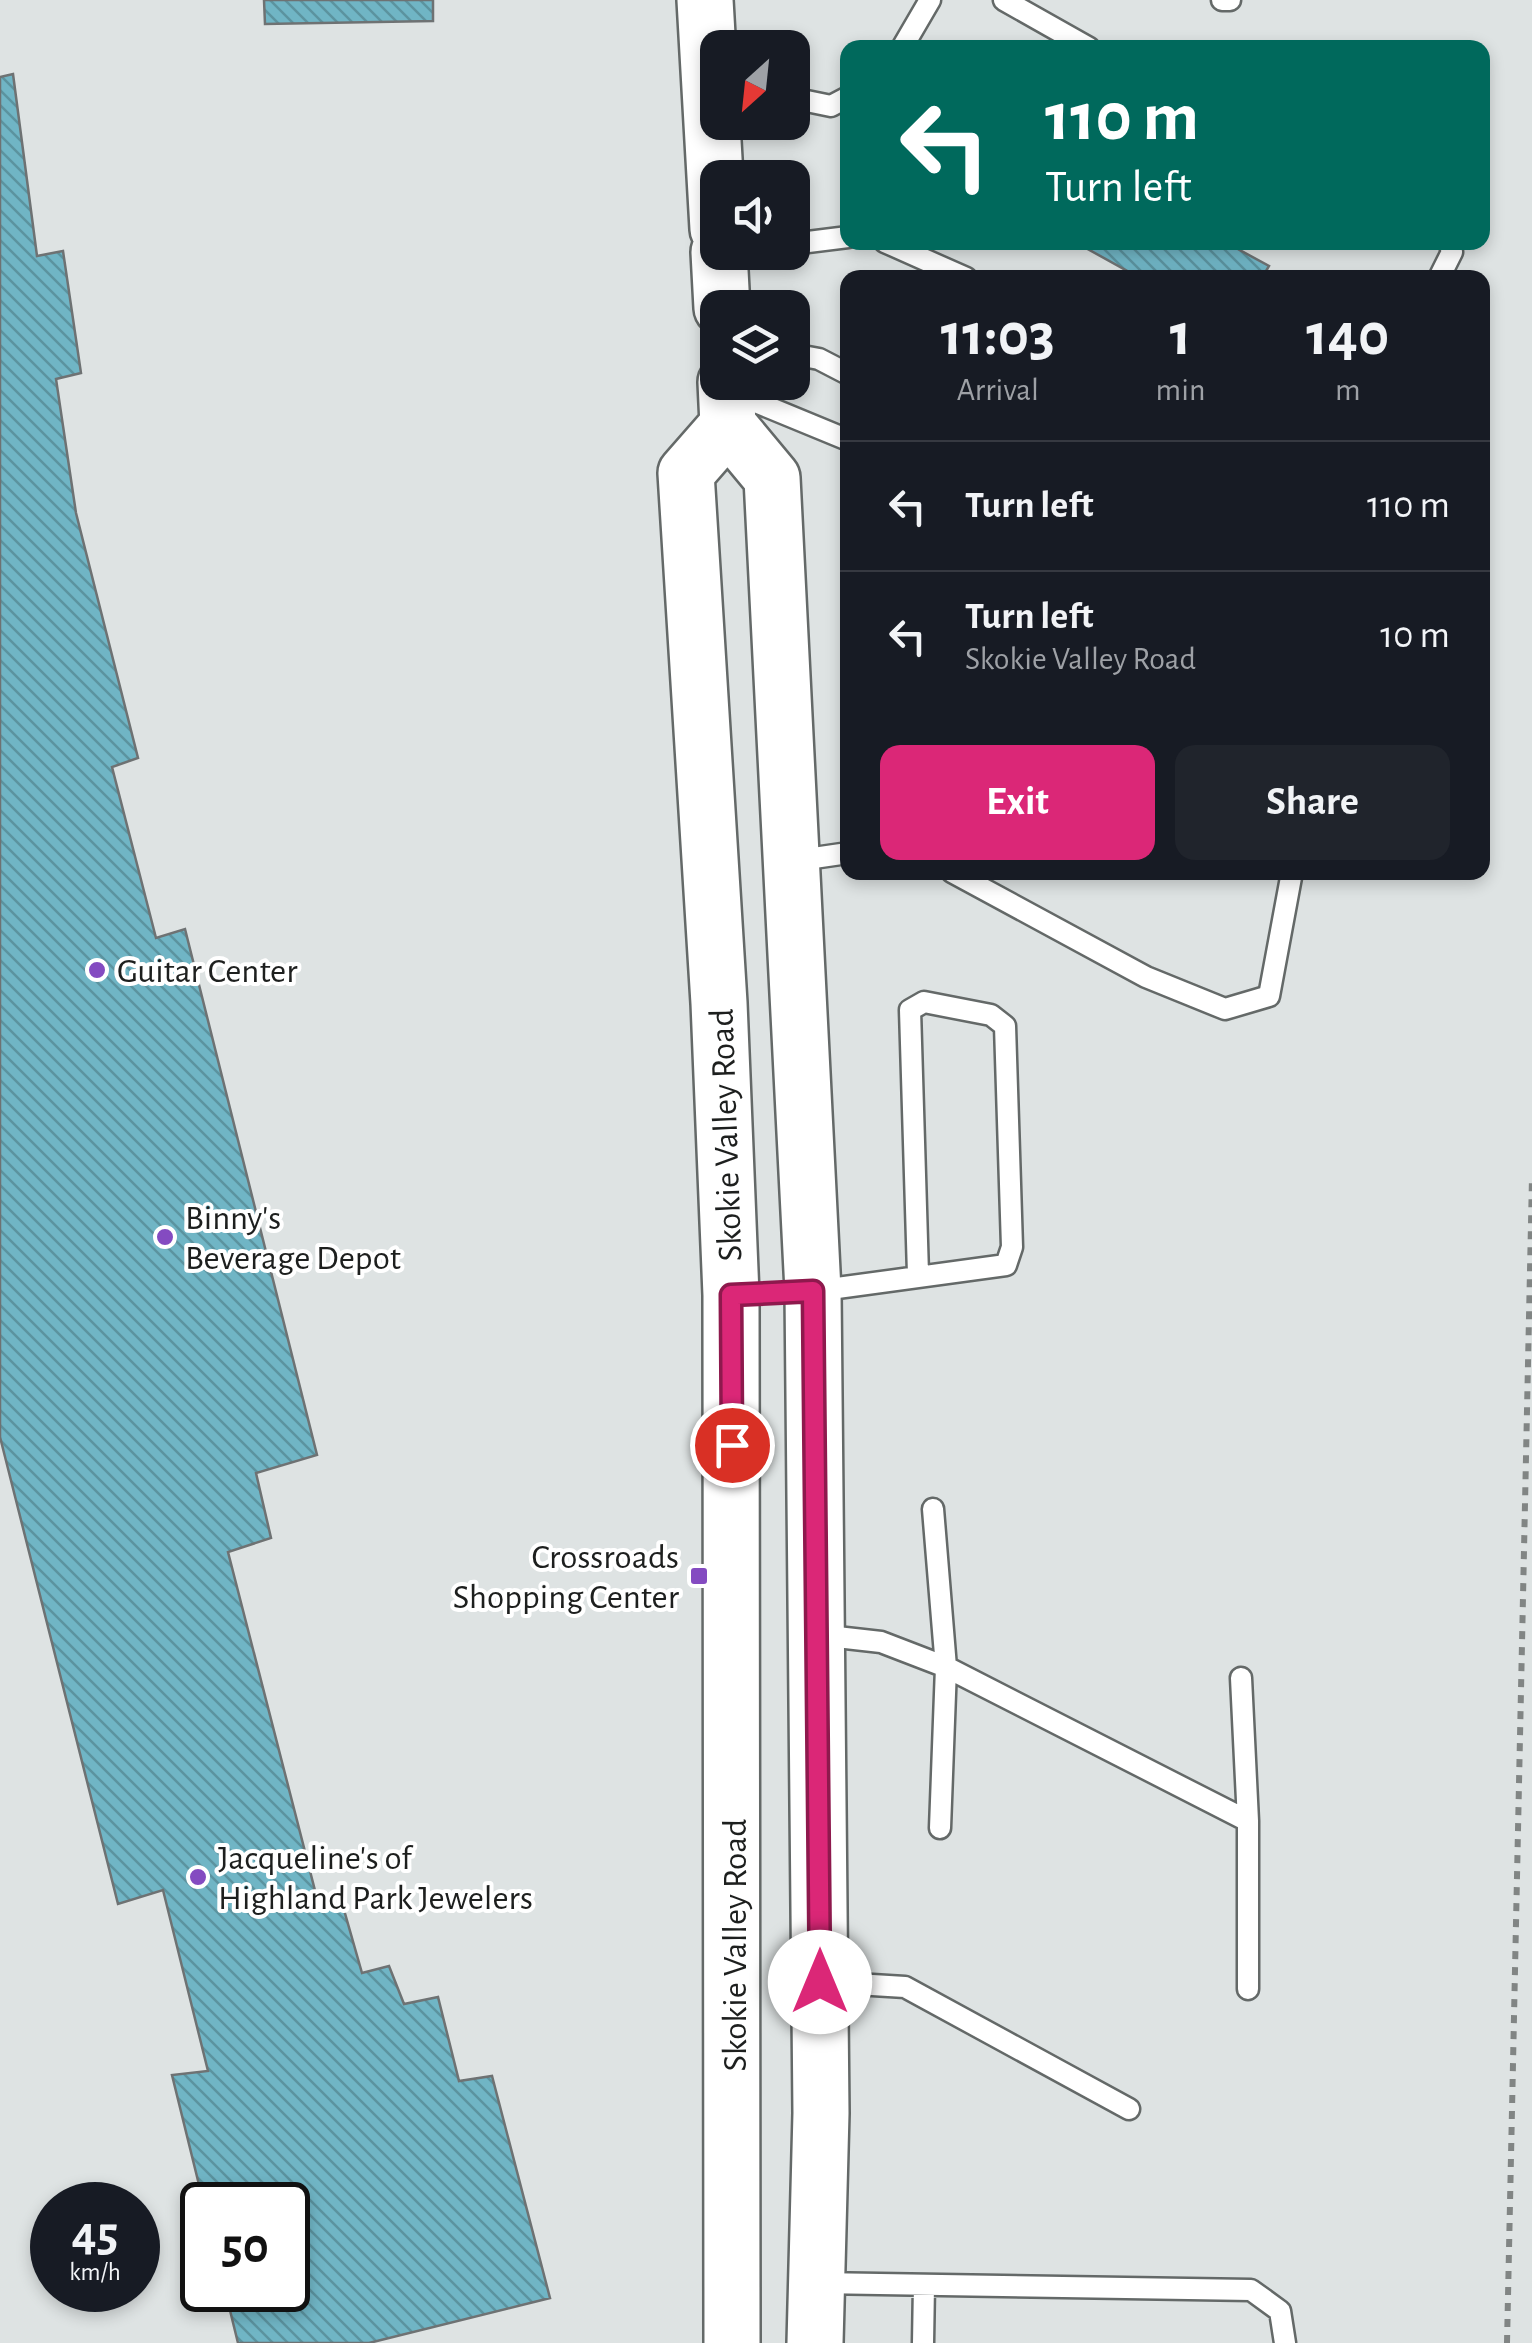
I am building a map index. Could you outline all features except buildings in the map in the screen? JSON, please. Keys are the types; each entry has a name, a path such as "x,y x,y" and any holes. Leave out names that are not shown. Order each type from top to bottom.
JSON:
{"main road":[{"path":"705,0 708,30"},
{"name":"Skokie Valley Road","path":"726,400 686,473 719,1003 731,1295 732,2343"},
{"path":"728,400 772,478 813,1291 820,1982 815,2343"},
{"path":"731,1295 813,1291"},
{"path":"734,1632 817,1634"}],"lane":[{"path":"907,40 930,0"},
{"path":"1004,0 1075,40"},
{"path":"1222,0 1230,0"},
{"path":"810,101 840,105"},
{"path":"810,242 840,238"},
{"path":"903,250 948,270"},
{"path":"810,357 840,370"},
{"path":"730,400 840,437"},
{"path":"791,861 840,855"},
{"path":"967,880 1146,977 1224,1009 1270,996 1291,880"},
{"path":"813,1291 1006,1265 1012,1247 1005,1026 991,1014 924,1002 910,1010 918,1274"},
{"path":"933,1509 946,1667 940,1828"},
{"path":"817,1634 881,1642 946,1667 1248,1820"},
{"path":"1241,1678 1248,1820 1248,1989"},
{"path":"820,1982 905,1987 1129,2109"},
{"path":"816,2283 1252,2290 1280,2311 1285,2343"},
{"path":"923,2343 924,2285"}],"path":[{"path":"1506,2343 1532,1177"}],"place":[{"name":"Guitar Center","path":"97,970"},
{"name":"Binny's Beverage Depot","path":"165,1237"},
{"name":"Crossroads Shopping Center","path":"699,1576"},
{"name":"Jacqueline's of Highland Park Jewelers","path":"198,1877"}],"route":[{"path":"732,1445 731,1295 813,1291 820,1982"}]}
